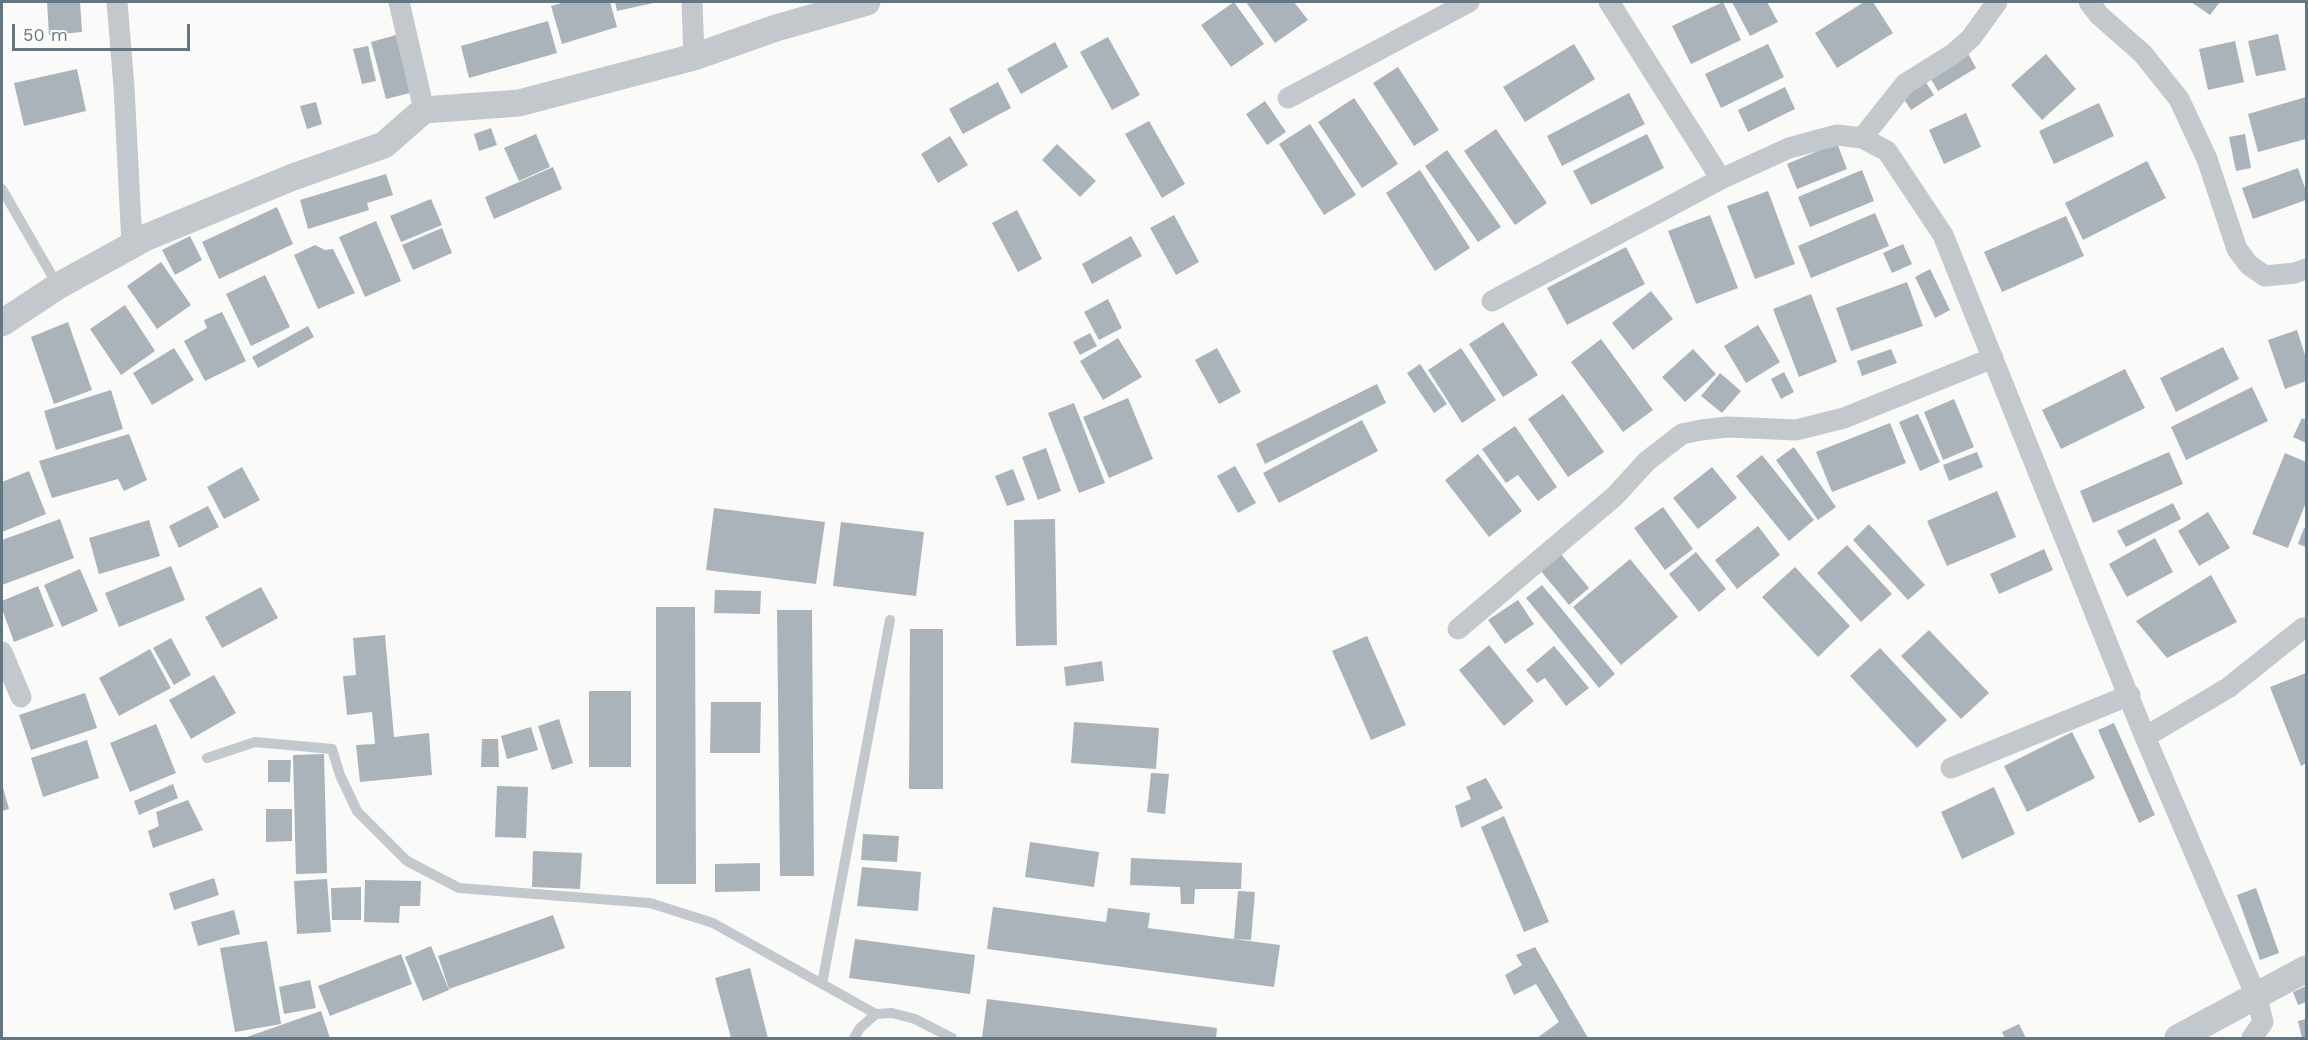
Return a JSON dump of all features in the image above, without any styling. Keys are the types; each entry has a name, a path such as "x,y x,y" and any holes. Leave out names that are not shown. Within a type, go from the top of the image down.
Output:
{"street":[{"path":"117,2 132,245"},
{"path":"399,2 424,110"},
{"path":"692,2 694,57"},
{"path":"2,323 58,286 132,245 249,195 384,145 424,110 519,103 694,57 776,28 867,2"},
{"path":"1288,98 1469,2"},
{"path":"1609,2 1721,179"},
{"path":"1862,138 1905,84 1953,54 1971,38 1997,2"},
{"path":"2089,2 2099,15 2143,54 2179,99 2207,159 2237,249 2249,265 2265,276 2295,273 2307,269"},
{"path":"1492,301 1721,179 1789,148 1837,135 1862,138 1887,151 1943,234 2145,737 2257,998 2264,1022 2252,1038"},
{"path":"1458,629 1616,496 1647,461 1682,434 1728,427 1796,430 1835,421 1993,358"},
{"path":"2145,737 2228,688 2303,628"},
{"path":"2,652 21,697"},
{"path":"1951,768 2130,695"},
{"path":"2178,1038 2257,998 2307,969"}],"lane":[{"path":"2,189 58,286"},
{"path":"822,984 890,620"},
{"path":"207,758 255,742 332,749 340,775 357,811 407,861 459,888 650,903 713,923 876,1014 892,1013 915,1019 952,1038"},
{"path":"854,1038 860,1028 876,1014"}],"building":[{"path":"47,2 80,2 82,32 49,35"},
{"path":"565,2 610,2 617,27 562,44 551,6"},
{"path":"615,2 658,2 617,11"},
{"path":"1234,2 1264,44 1231,67 1201,25"},
{"path":"1246,2 1294,2 1308,20 1275,43"},
{"path":"1723,2 1741,40 1691,64 1672,26"},
{"path":"1732,2 1767,2 1778,22 1750,36"},
{"path":"1864,2 1873,2 1893,33 1837,68 1815,33"},
{"path":"2191,2 2220,2 2210,15"},
{"path":"548,21 557,53 469,78 461,46"},
{"path":"2278,34 2286,70 2256,76 2248,41"},
{"path":"396,35 410,93 386,99 371,42"},
{"path":"1108,37 1140,95 1112,110 1080,52"},
{"path":"2235,41 2244,82 2208,90 2199,49"},
{"path":"1055,42 1068,67 1021,94 1007,69"},
{"path":"1574,44 1595,79 1525,122 1503,87"},
{"path":"1768,44 1784,77 1721,108 1705,74"},
{"path":"368,46 376,81 362,84 353,49"},
{"path":"1966,50 1976,68 1938,91 1928,74"},
{"path":"2046,54 2076,89 2042,120 2011,85"},
{"path":"1398,67 1439,130 1414,146 1373,83"},
{"path":"77,69 86,111 24,126 14,83"},
{"path":"1923,78 1934,95 1911,110 1900,93"},
{"path":"998,82 1011,108 963,134 949,109"},
{"path":"1785,87 1795,109 1748,132 1738,110"},
{"path":"1629,93 1645,124 1562,166 1547,136"},
{"path":"2306,97 2306,139 2258,152 2248,114"},
{"path":"1354,98 1398,164 1362,188 1318,122"},
{"path":"1265,101 1286,132 1267,145 1246,114"},
{"path":"316,102 322,124 307,129 300,106"},
{"path":"2099,103 2114,136 2054,164 2039,131"},
{"path":"1966,113 1981,147 1944,164 1929,130"},
{"path":"1149,121 1185,184 1162,198 1125,134"},
{"path":"1310,124 1356,195 1324,215 1279,144"},
{"path":"491,128 497,145 479,151 474,134"},
{"path":"1496,129 1547,203 1515,225 1464,151"},
{"path":"536,134 550,167 519,181 504,148"},
{"path":"1647,134 1664,168 1591,205 1573,171"},
{"path":"2245,134 2251,168 2236,171 2229,137"},
{"path":"950,136 968,165 938,183 921,154"},
{"path":"1837,143 1847,169 1797,189 1787,164"},
{"path":"1057,144 1096,181 1080,197 1042,160"},
{"path":"1447,150 1501,227 1478,242 1425,166"},
{"path":"2147,161 2166,198 2083,240 2065,203"},
{"path":"553,167 562,189 494,219 485,197"},
{"path":"2298,168 2306,191 2306,200 2253,219 2242,188"},
{"path":"1420,170 1470,248 1435,271 1386,193"},
{"path":"1862,170 1874,201 1810,227 1798,197"},
{"path":"386,174 393,195 367,203 369,210 308,229 300,200"},
{"path":"1768,191 1795,264 1755,279 1727,206"},
{"path":"431,199 442,225 401,242 390,216"},
{"path":"277,207 293,244 219,279 202,242"},
{"path":"1017,210 1042,259 1018,272 992,223"},
{"path":"1875,213 1889,246 1811,278 1798,246"},
{"path":"1174,215 1199,262 1176,275 1150,228"},
{"path":"1710,215 1738,288 1696,304 1668,231"},
{"path":"2066,216 2084,256 2002,292 1984,252"},
{"path":"376,221 401,281 365,297 339,237"},
{"path":"442,228 452,253 413,270 402,245"},
{"path":"190,236 202,260 175,275 162,250"},
{"path":"1131,236 1142,256 1092,284 1082,264"},
{"path":"1903,244 1912,264 1892,273 1883,253"},
{"path":"315,245 325,250 333,249 355,293 318,309 294,255"},
{"path":"1626,247 1645,284 1567,325 1547,288"},
{"path":"161,262 191,305 157,329 127,286"},
{"path":"1930,269 1950,310 1935,318 1915,277"},
{"path":"265,275 290,327 251,346 226,294"},
{"path":"1907,282 1923,326 1851,351 1836,308"},
{"path":"1651,291 1673,319 1633,350 1612,323"},
{"path":"1811,294 1837,362 1799,377 1773,309"},
{"path":"1108,299 1122,328 1099,340 1084,312"},
{"path":"125,305 155,351 121,375 90,329"},
{"path":"222,312 246,361 205,381 184,341 207,328 204,320"},
{"path":"68,322 92,390 54,404 31,337"},
{"path":"1503,322 1538,375 1503,397 1469,344"},
{"path":"1758,325 1780,362 1746,383 1724,346"},
{"path":"308,326 314,337 258,368 252,357"},
{"path":"2297,330 2306,358 2306,381 2285,389 2268,340"},
{"path":"1090,333 1097,346 1080,355 1073,342"},
{"path":"1118,338 1142,377 1103,400 1080,361"},
{"path":"1601,339 1653,410 1623,432 1571,362"},
{"path":"2223,347 2239,379 2176,412 2160,378"},
{"path":"174,348 194,380 152,405 133,373"},
{"path":"1217,348 1241,392 1219,404 1195,360"},
{"path":"1461,348 1496,400 1462,423 1428,370"},
{"path":"1693,349 1716,374 1685,402 1662,377"},
{"path":"1891,349 1897,363 1862,376 1857,361"},
{"path":"1420,364 1447,404 1434,413 1407,373"},
{"path":"2125,369 2145,408 2061,449 2042,410"},
{"path":"1784,372 1794,392 1781,399 1771,379"},
{"path":"1720,373 1741,391 1722,413 1701,396"},
{"path":"1377,384 1386,403 1265,464 1256,444"},
{"path":"2252,387 2268,421 2186,460 2171,427"},
{"path":"111,390 123,429 56,450 44,411"},
{"path":"1563,394 1604,452 1568,477 1528,419"},
{"path":"1128,398 1153,459 1109,478 1083,417"},
{"path":"1954,399 1974,447 1943,460 1924,412"},
{"path":"1074,403 1105,483 1079,493 1048,413"},
{"path":"1918,414 1940,462 1920,471 1899,422"},
{"path":"2302,418 2306,420 2306,443 2293,437"},
{"path":"1362,420 1378,451 1279,503 1263,473"},
{"path":"1890,423 1906,463 1832,492 1816,452"},
{"path":"1515,426 1557,487 1538,501 1518,475 1506,483 1482,449"},
{"path":"129,434 147,480 124,491 118,479 52,498 39,461"},
{"path":"1794,447 1836,507 1818,520 1776,460"},
{"path":"1046,448 1061,491 1038,500 1022,457"},
{"path":"1977,452 1983,467 1949,481 1943,465"},
{"path":"2169,452 2183,484 2093,523 2080,491"},
{"path":"2285,453 2306,462 2306,502 2288,548 2252,534"},
{"path":"1478,454 1522,511 1489,537 1445,480"},
{"path":"1762,455 1814,520 1789,541 1736,476"},
{"path":"1235,466 1256,503 1238,513 1217,476"},
{"path":"242,467 260,500 224,519 207,487"},
{"path":"1712,467 1737,498 1698,529 1673,498"},
{"path":"1013,469 1025,500 1007,506 995,476"},
{"path":"29,471 46,514 2,532 2,482"},
{"path":"1997,491 2016,537 1947,566 1927,521"},
{"path":"2173,503 2181,519 2126,547 2117,531"},
{"path":"208,506 219,527 179,548 169,526"},
{"path":"1663,507 1693,549 1665,570 1634,528"},
{"path":"714,508 825,522 816,584 706,570"},
{"path":"2208,512 2230,548 2199,566 2178,531"},
{"path":"60,519 74,558 2,585 2,540"},
{"path":"1055,519 1057,645 1016,646 1014,520"},
{"path":"149,520 160,556 99,574 89,538"},
{"path":"841,522 924,532 916,596 833,586"},
{"path":"1869,524 1925,585 1908,600 1853,540"},
{"path":"1758,526 1780,555 1737,589 1715,560"},
{"path":"2304,528 2306,529 2306,547 2298,544"},
{"path":"2155,538 2173,572 2127,597 2109,564"},
{"path":"1847,545 1892,594 1861,622 1817,573"},
{"path":"2044,549 2053,570 1999,594 1990,574"},
{"path":"1696,552 1726,589 1699,612 1669,574"},
{"path":"1560,553 1589,588 1569,605 1540,570"},
{"path":"1630,559 1678,617 1621,665 1573,607"},
{"path":"171,566 185,600 119,627 105,593"},
{"path":"1795,567 1850,626 1818,657 1762,597"},
{"path":"80,569 98,611 62,627 44,585"},
{"path":"2211,575 2237,622 2167,658 2136,621"},
{"path":"1542,585 1615,674 1599,688 1526,598"},
{"path":"38,586 54,626 14,642 2,609 2,601"},
{"path":"261,587 278,618 222,648 205,617"},
{"path":"715,590 761,591 760,614 714,613"},
{"path":"1518,600 1534,624 1505,644 1488,620"},
{"path":"656,607 695,607 696,884 656,884"},
{"path":"777,610 812,610 814,876 780,876"},
{"path":"910,629 943,629 943,789 909,789"},
{"path":"1929,630 1989,693 1961,719 1901,656"},
{"path":"385,635 394,737 429,733 432,775 360,782 356,745 375,744 372,712 347,715 343,676 356,675 353,638"},
{"path":"1367,636 1406,725 1371,740 1332,651"},
{"path":"171,638 191,675 174,685 153,648"},
{"path":"1489,645 1534,701 1504,726 1459,670"},
{"path":"1554,646 1589,688 1566,706 1545,678 1537,683 1526,670"},
{"path":"1880,648 1947,720 1917,748 1850,676"},
{"path":"150,649 171,688 119,716 99,678"},
{"path":"1102,661 1104,681 1066,686 1064,667"},
{"path":"2306,673 2306,763 2301,766 2270,687"},
{"path":"214,675 236,713 191,739 169,700"},
{"path":"589,691 631,691 631,767 589,767"},
{"path":"85,693 97,728 31,750 19,715"},
{"path":"711,702 761,702 760,753 710,753"},
{"path":"559,719 573,763 552,770 538,726"},
{"path":"1074,722 1159,728 1156,769 1071,763"},
{"path":"2114,723 2155,815 2139,823 2098,730"},
{"path":"156,724 176,773 130,792 110,743"},
{"path":"531,727 538,750 507,759 501,736"},
{"path":"2072,732 2095,778 2027,812 2004,766"},
{"path":"482,739 498,739 499,767 481,767"},
{"path":"87,740 99,778 43,797 31,758"},
{"path":"324,754 327,873 296,874 293,755"},
{"path":"268,760 291,760 290,782 268,782"},
{"path":"1151,773 1169,774 1165,814 1147,812"},
{"path":"1486,778 1503,808 1461,828 1455,806 1471,799 1466,787"},
{"path":"2,784 9,809 2,811"},
{"path":"173,784 178,798 139,815 134,801"},
{"path":"497,786 528,787 526,838 495,837"},
{"path":"1994,787 2015,834 1962,859 1941,812"},
{"path":"188,800 203,830 153,848 148,831 159,826 156,812"},
{"path":"266,809 292,809 292,841 266,842"},
{"path":"1504,816 1549,922 1524,932 1481,827"},
{"path":"863,834 899,836 897,862 861,860"},
{"path":"1030,842 1099,852 1094,887 1025,877"},
{"path":"533,851 582,853 580,889 532,887"},
{"path":"1131,858 1242,863 1241,889 1195,889 1194,904 1181,904 1180,887 1130,885"},
{"path":"760,863 760,891 715,892 715,864"},
{"path":"862,867 921,872 918,911 857,906"},
{"path":"214,878 219,895 174,910 169,893"},
{"path":"327,879 331,932 297,934 294,881"},
{"path":"365,880 421,881 420,906 400,906 399,923 364,922"},
{"path":"361,887 361,920 332,920 331,888"},
{"path":"2256,888 2279,953 2260,960 2237,895"},
{"path":"1238,891 1255,892 1251,940 1234,939"},
{"path":"993,907 1106,922 1108,908 1150,913 1148,928 1280,945 1274,987 987,949"},
{"path":"234,910 240,934 198,946 191,922"},
{"path":"553,915 565,948 449,989 438,956"},
{"path":"855,939 975,955 970,994 849,978"},
{"path":"267,941 281,1024 235,1032 220,948"},
{"path":"431,946 449,990 423,1001 405,957"},
{"path":"1535,947 1588,1038 1537,1038 1559,1022 1536,984 1514,995 1505,975 1522,965 1516,955"},
{"path":"401,954 412,984 330,1016 318,986"},
{"path":"750,968 768,1038 731,1038 715,978"},
{"path":"310,980 316,1008 284,1014 279,987"},
{"path":"2306,986 2306,1002 2298,1005 2293,992"},
{"path":"987,999 1217,1028 1216,1038 982,1038"},
{"path":"321,1011 330,1038 244,1038"},
{"path":"2306,1019 2306,1038 2302,1038 2298,1021"},
{"path":"2019,1024 2026,1038 2005,1038 2002,1032"}]}
